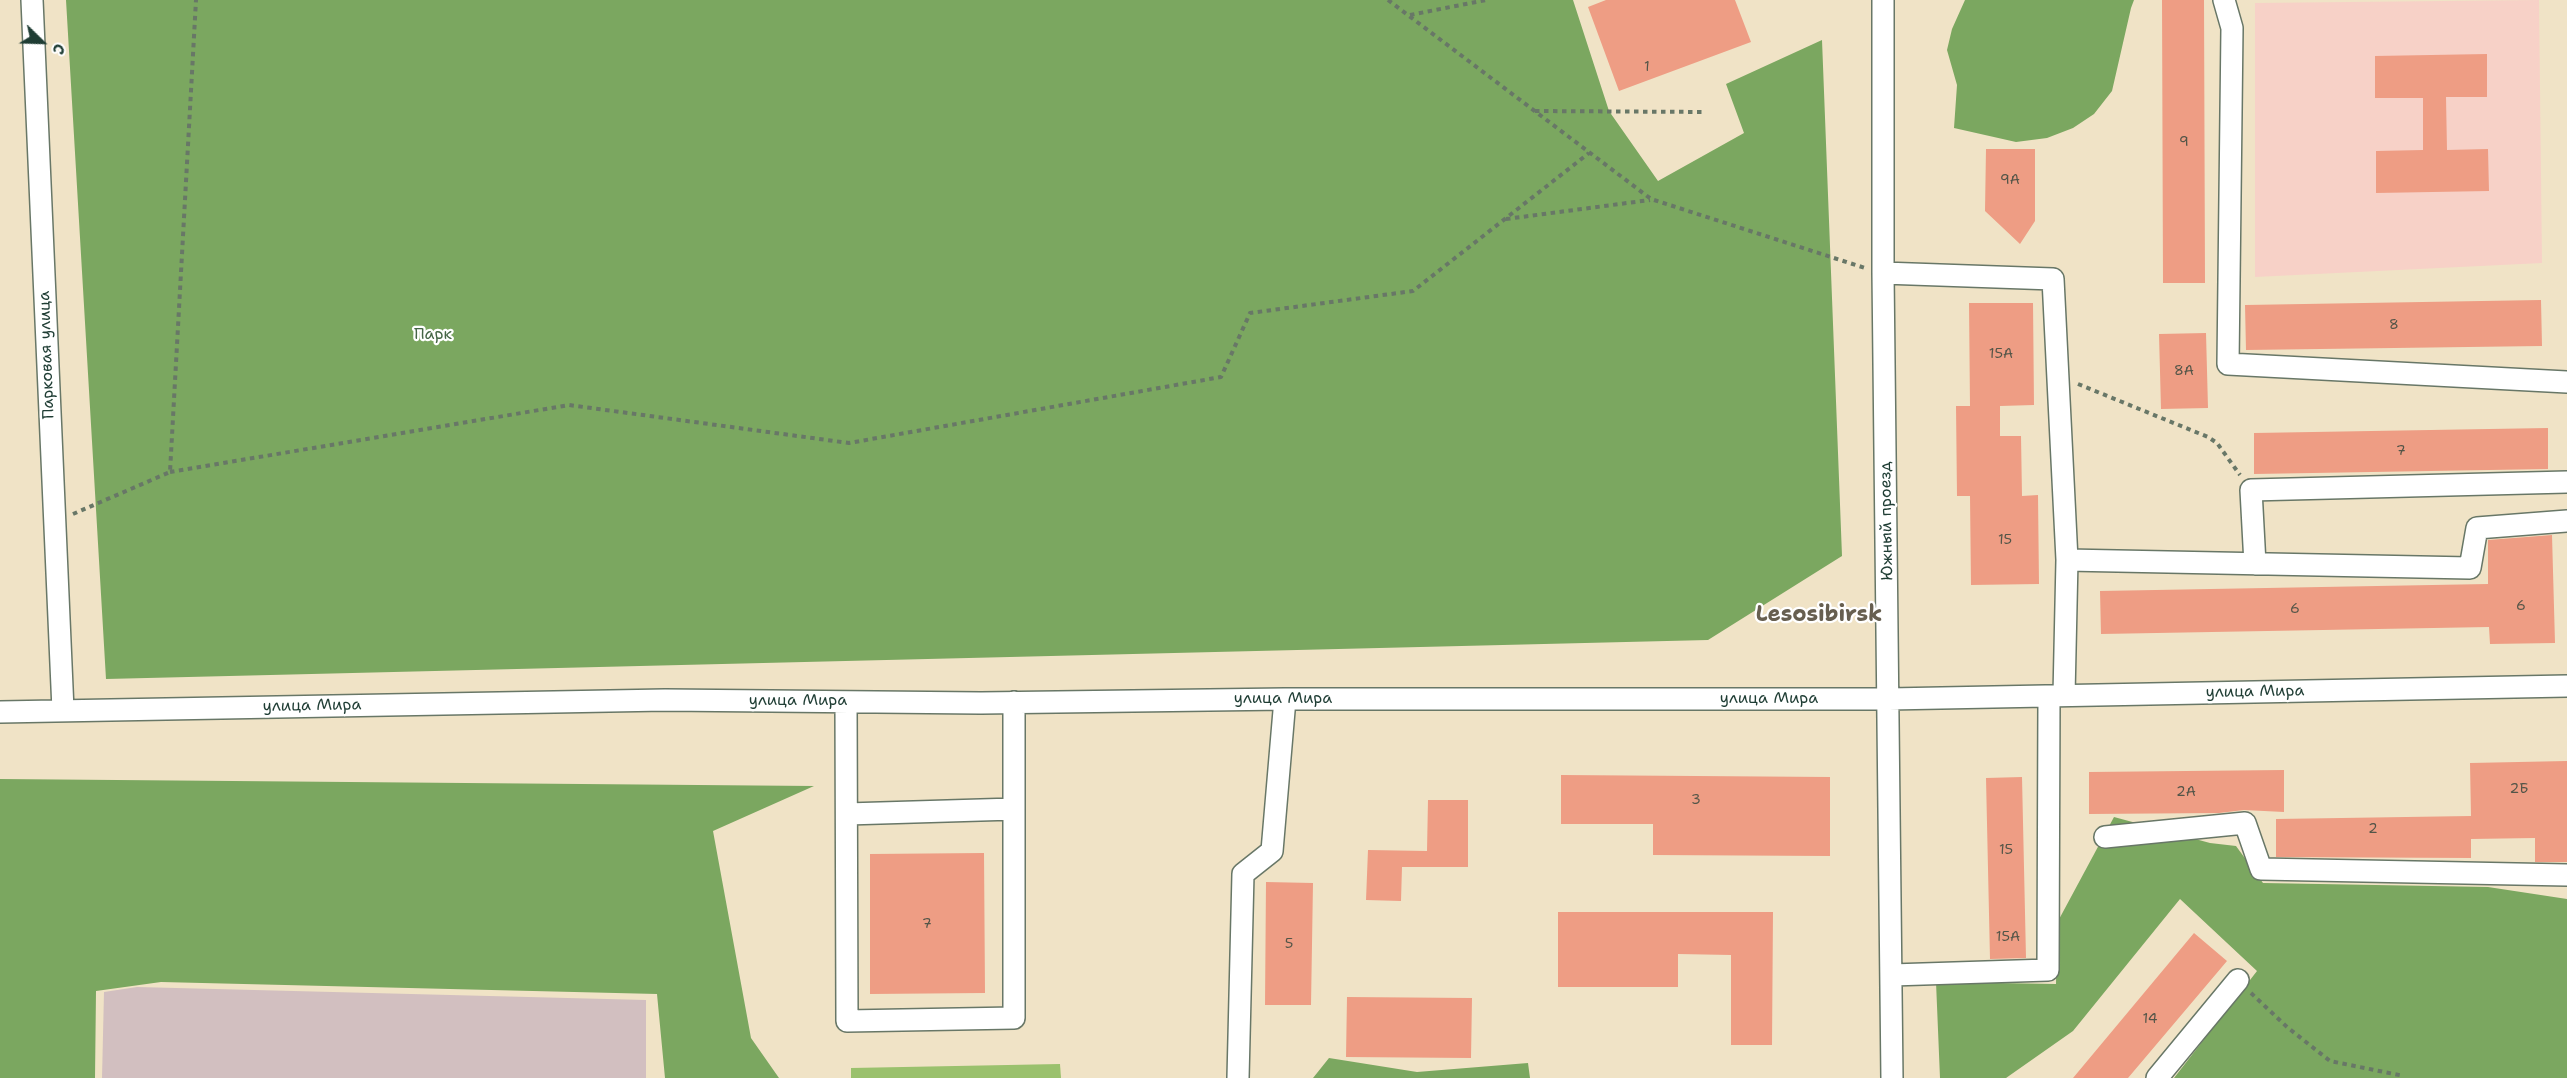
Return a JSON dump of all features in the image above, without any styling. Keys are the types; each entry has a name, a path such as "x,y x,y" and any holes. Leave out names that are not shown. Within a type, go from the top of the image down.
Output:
{"street":[{"name":"Парковая улица","path":"32,0 63,710"},
{"name":"Южный проезд","path":"1883,0 1883,273 1892,1078"},
{"path":"2224,0 2232,28 2228,364 2567,382"},
{"path":"1883,273 2053,279 2067,560 2057,695 2048,970 1892,975"},
{"path":"2255,564 2251,490 2567,482"},
{"path":"2067,560 2470,568 2477,528 2567,521"},
{"name":"улица Мира","path":"0,712 665,700 1014,702 1285,699 1889,699 2567,686"},
{"path":"1238,1078 1243,874 1272,851 1285,699"},
{"path":"846,702 847,1021 1014,1018 1014,702"},
{"path":"847,814 1014,809"},
{"path":"2105,837 2245,823 2262,869 2567,874"},
{"path":"2157,1078 2238,980"}],"path":[{"path":"170,472 196,0"},
{"path":"1388,0 1651,200 1883,273"},
{"path":"1409,15 1486,0"},
{"path":"1534,111 1705,112"},
{"path":"54,522 170,472 569,405 849,442 1221,377 1250,313 1413,291 1589,153"},
{"path":"1505,219 1651,200"},
{"path":"2058,375 2208,437 2217,443 2251,490"},
{"path":"2238,980 2288,1027 2330,1061 2405,1077"}],"shaded area":[{"path":"2539,0 2542,263 2255,277 2255,3"},
{"path":"137,987 646,1000 646,1078 102,1078 104,992"}],"green space":[{"name":"Парк","path":"66,0 1573,0 1609,111 1658,181 1744,133 1726,84 1822,40 1842,556 1708,640 106,679"},
{"path":"1965,0 2134,0 2112,91 2094,114 2073,128 2047,138 2016,142 1954,128 1957,85 1947,50 1952,29"},
{"path":"0,779 814,786 713,831 751,1038 779,1078 665,1078 657,994 161,982 96,991 95,1078 0,1078"},
{"path":"2114,817 2210,843 2236,846 2263,883 2488,887 2567,899 2567,1078 2174,1078 2257,971 2180,899 2073,1031 2006,1078 1940,1078 1936,982 2056,984 2057,923"},
{"path":"1329,1058 1417,1072 1528,1063 1530,1078 1313,1078"},
{"path":"1060,1064 1061,1078 851,1078 851,1068"}],"building":[{"path":"1606,0 1735,0 1751,42 1619,91 1588,7"},
{"path":"2162,0 2204,0 2205,283 2163,283"},
{"path":"2487,54 2487,97 2446,97 2447,150 2488,149 2489,191 2376,193 2376,151 2423,150 2423,98 2375,98 2375,56"},
{"path":"1986,149 2035,149 2035,221 2020,244 1985,211"},
{"path":"2541,300 2542,346 2246,350 2245,305"},
{"path":"1969,303 2033,303 2034,405 2000,406 2000,436 2021,436 2022,496 2038,495 2039,584 1971,585 1970,496 1957,496 1956,406 1970,406"},
{"path":"2206,333 2208,408 2161,409 2159,334"},
{"path":"2548,428 2548,469 2254,474 2254,433"},
{"path":"2552,535 2555,643 2490,644 2489,627 2101,634 2100,591 2488,584 2488,540"},
{"path":"2567,761 2567,862 2535,862 2535,838 2471,839 2471,858 2276,857 2276,819 2471,816 2470,763"},
{"path":"2284,770 2284,812 2244,810 2219,813 2089,814 2089,772"},
{"path":"1561,775 1830,777 1830,856 1653,855 1653,824 1561,824"},
{"path":"2022,777 2026,958 1990,959 1986,778"},
{"path":"1428,800 1468,800 1468,867 1402,867 1401,901 1366,900 1368,850 1427,851"},
{"path":"984,853 985,993 870,994 870,854"},
{"path":"1266,882 1313,883 1311,1005 1265,1005"},
{"path":"1558,912 1773,912 1772,1045 1731,1045 1731,955 1678,954 1678,987 1558,987"},
{"path":"2194,933 2227,961 2128,1078 2073,1078"},
{"path":"1347,997 1472,998 1471,1058 1346,1057"}],"district":[{"name":"Lesosibirsk","path":"1819,615"}]}
